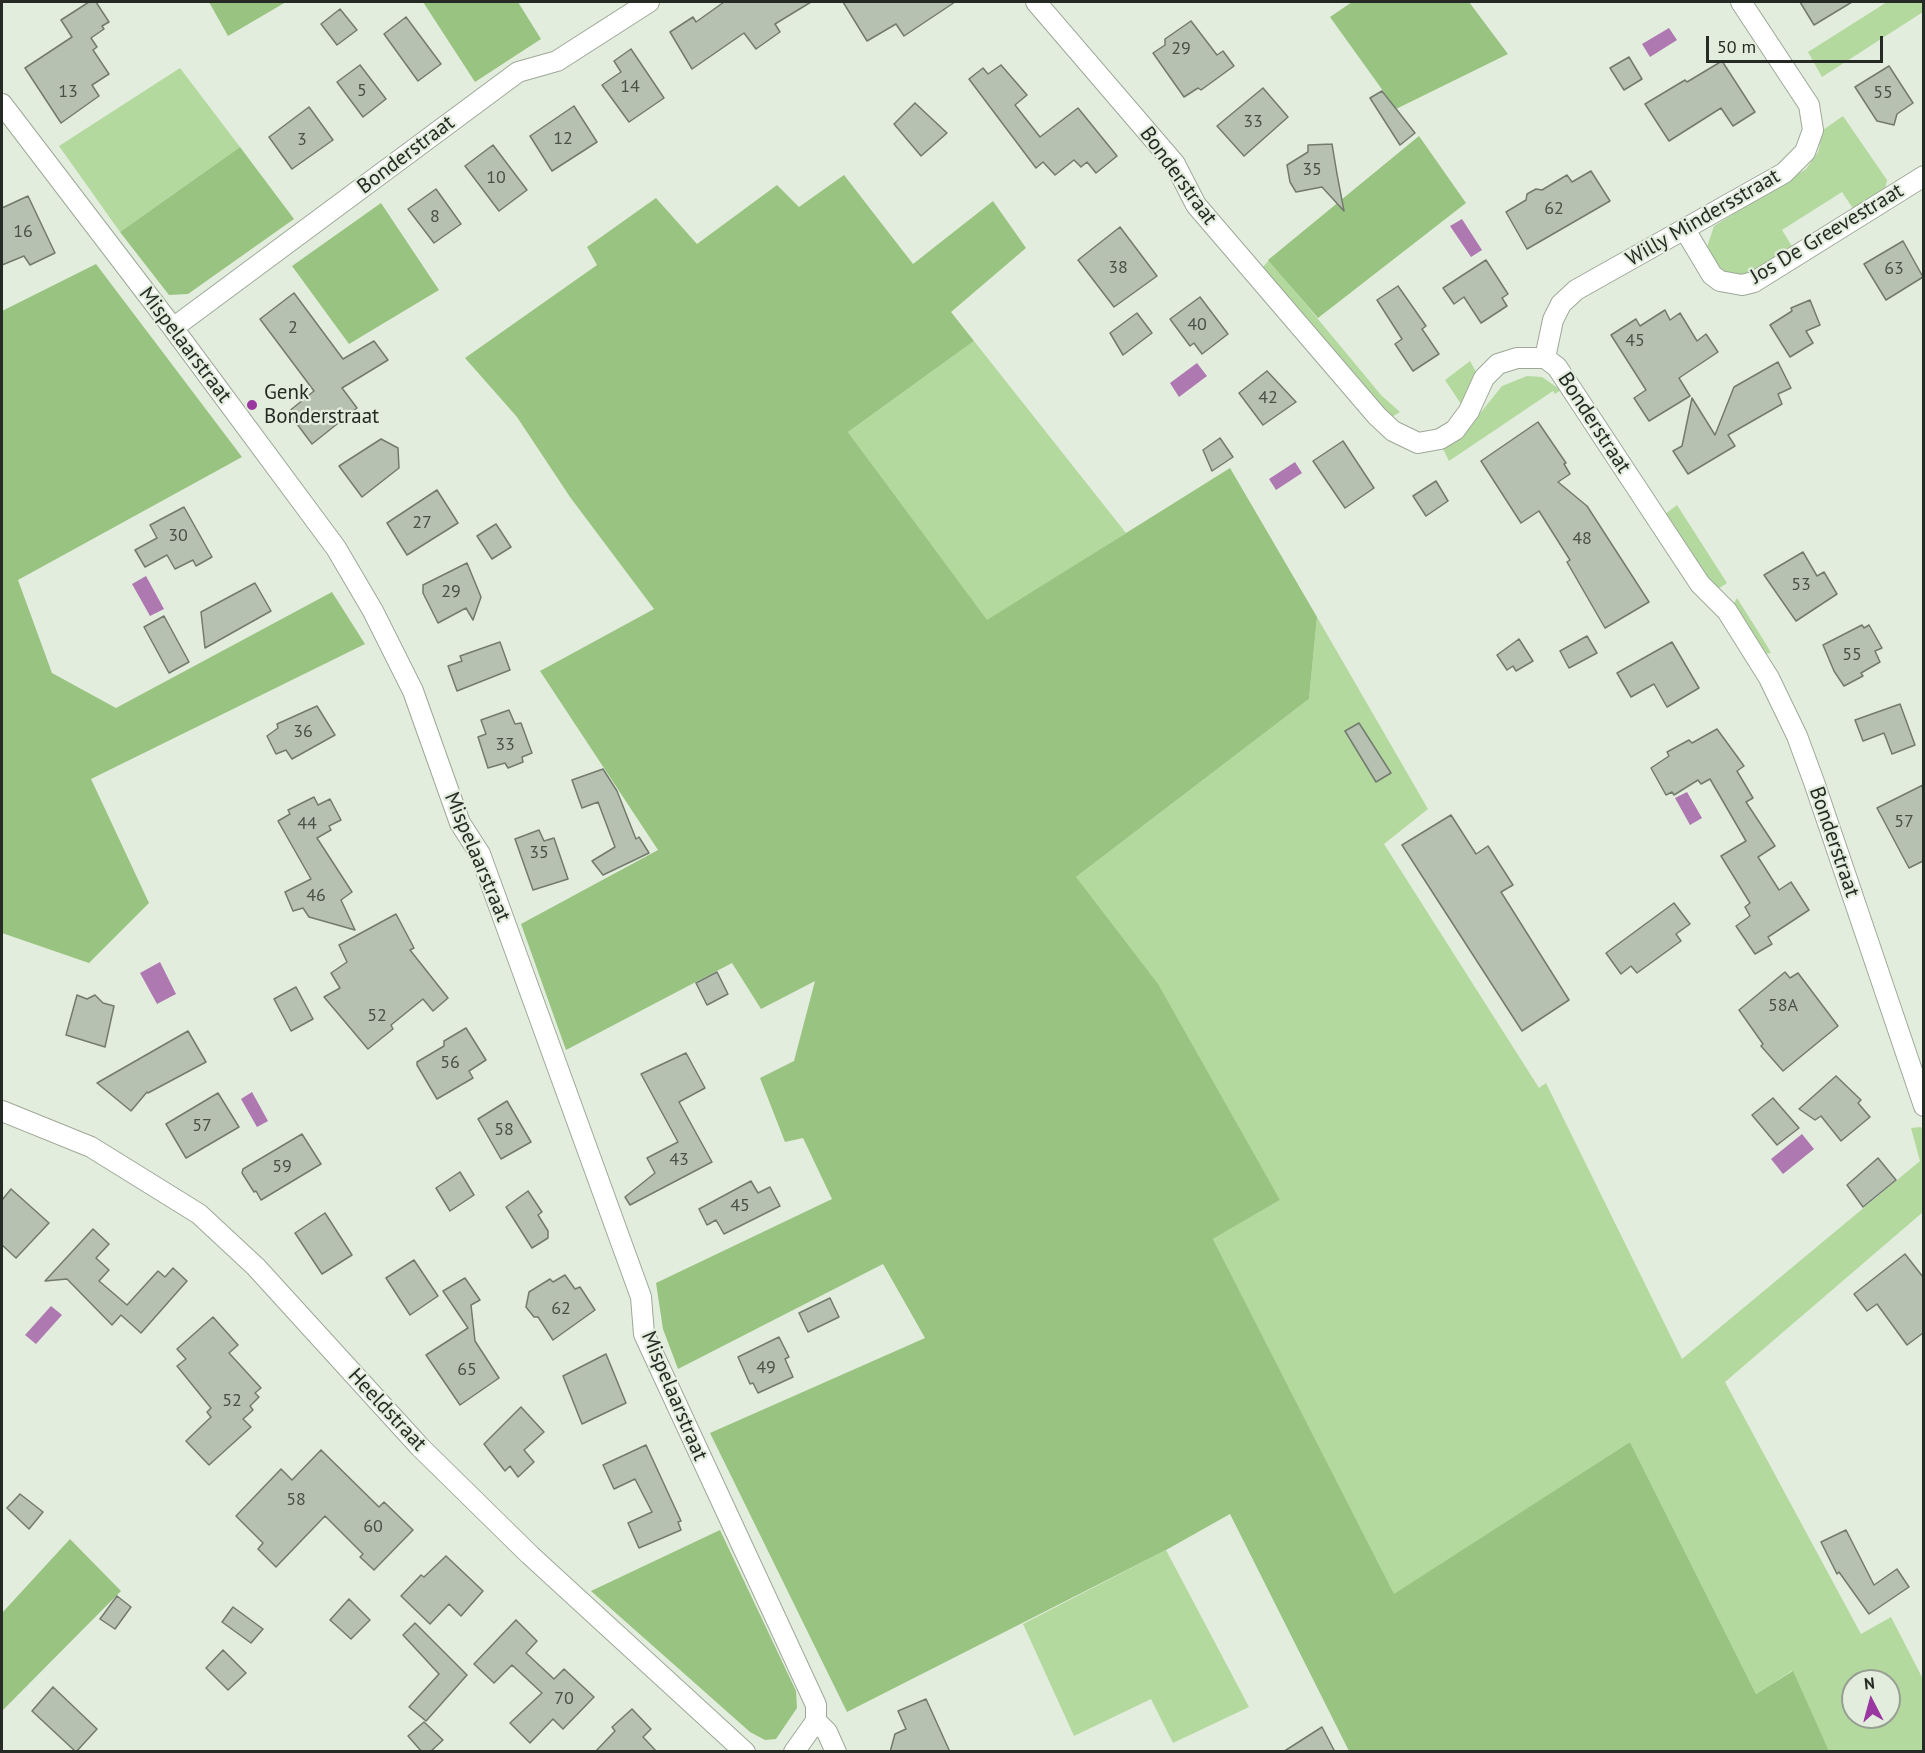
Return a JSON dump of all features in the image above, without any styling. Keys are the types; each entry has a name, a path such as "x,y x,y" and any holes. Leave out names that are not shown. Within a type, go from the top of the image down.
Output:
{"street":[{"name":"Bonderstraat","path":"173,328 518,72 557,61 649,2"},
{"name":"Bonderstraat","path":"1036,2 1175,164 1196,205 1377,416 1393,431 1418,443 1440,439 1455,430 1469,411 1484,378 1498,364 1517,358 1545,358 1557,367 1700,584 1727,611 1769,678 1797,736 1814,782 1923,1106"},
{"name":"Willy Mindersstraat","path":"1545,358 1553,320 1560,304 1576,290 1784,173 1805,152 1813,130 1809,105 1742,2"},
{"name":"Mispelaarstraat","path":"2,104 173,328 336,548 373,611 413,691 460,823 480,854 641,1297 644,1334 688,1435 816,1705 816,1721 827,1732 836,1752"},
{"name":"Jos De Greevestraat","path":"1685,230 1712,274 1720,281 1742,285 1754,282 1922,180"},
{"name":"Heeldstraat","path":"2,1112 91,1147 199,1214 256,1267 429,1456 530,1555 745,1752"},
{"path":"794,1752 816,1721"}],"green space":[{"path":"209,2 286,2 228,36"},
{"path":"423,2 518,2 541,39 475,82"},
{"path":"1352,2 1469,2 1508,54 1396,109 1330,17"},
{"path":"1887,2 1923,2 1923,12 1822,77 1808,52"},
{"path":"180,68 240,147 120,232 59,146"},
{"path":"1843,116 1887,180 1885,189 1854,210 1842,192 1782,230 1793,248 1747,275 1730,277 1715,264 1707,247 1714,226 1806,169 1818,152 1823,130"},
{"path":"1419,136 1466,203 1318,318 1268,260"},
{"path":"240,147 294,219 188,294 169,295 120,232"},
{"path":"844,175 913,264 993,201 1026,248 951,312 974,341 848,432 987,620 1230,468 1317,617 1309,699 1076,877 1158,984 1280,1200 1213,1239 1394,1594 1630,1442 1756,1694 1793,1671 1829,1751 1349,1751 1230,1514 1166,1550 847,1712 710,1433 925,1338 883,1264 678,1369 663,1329 656,1283 832,1199 803,1138 785,1142 760,1078 794,1061 815,981 761,1009 732,963 566,1050 521,924 658,850 540,671 654,609 570,497 517,417 465,358 597,265 587,247 656,198 697,244 777,185 799,207"},
{"path":"381,203 439,290 349,344 292,266"},
{"path":"1269,260 1381,395 1400,412 1390,418 1262,268"},
{"path":"96,264 242,457 18,580 52,673 116,708 332,592 365,644 91,779 149,903 89,963 2,933 2,311"},
{"path":"974,341 1126,533 987,621 848,432"},
{"path":"1470,361 1476,372 1461,404 1445,380"},
{"path":"1527,376 1542,377 1561,390 1555,394 1553,391 1449,461 1442,447 1461,437 1502,386"},
{"path":"1677,505 1727,583 1718,589 1700,569 1664,515"},
{"path":"1737,598 1771,653 1764,654 1733,605"},
{"path":"1317,617 1428,809 1384,844 1539,1088 1546,1083 1682,1359 1920,1161 1911,1128 1921,1127 1924,1134 1923,1212 1725,1382 1861,1634 1891,1617 1923,1679 1923,1751 1829,1751 1792,1671 1756,1694 1630,1442 1394,1595 1213,1239 1280,1200 1076,877 1309,699"},
{"path":"720,1530 796,1691 797,1708 776,1739 765,1740 750,1732 591,1591"},
{"path":"70,1539 121,1591 2,1711 2,1613"},
{"path":"1166,1550 1249,1707 1173,1743 1151,1699 1074,1736 1023,1624"}],"shaded area":[{"path":"1669,28 1677,40 1650,57 1642,44"},
{"path":"1462,219 1482,250 1471,257 1450,226"},
{"path":"1197,363 1207,376 1179,397 1170,383"},
{"path":"1295,462 1302,473 1276,490 1269,479"},
{"path":"146,576 164,609 150,616 132,584"},
{"path":"1687,792 1702,818 1690,825 1675,798"},
{"path":"160,962 176,994 157,1004 140,973"},
{"path":"252,1092 268,1121 257,1127 241,1099"},
{"path":"1802,1134 1814,1149 1783,1174 1771,1159"},
{"path":"51,1306 62,1315 36,1344 25,1335"}],"building":[{"path":"89,2 96,2 109,22 102,26 104,29 91,38 97,47 93,50 109,74 92,85 99,96 61,123 25,68 72,37 61,20"},
{"path":"724,2 811,2 775,24 780,32 756,49 744,33 692,69 670,32 693,17 696,22"},
{"path":"843,2 955,2 904,36 896,24 867,41"},
{"path":"1800,2 1852,2 1814,25"},
{"path":"340,9 357,30 337,45 321,24"},
{"path":"406,17 441,64 418,81 384,34"},
{"path":"1191,21 1217,55 1223,51 1234,66 1201,90 1198,88 1184,97 1153,53 1165,45 1165,39"},
{"path":"631,49 664,98 629,122 602,85 621,72 614,61"},
{"path":"1629,57 1642,79 1624,90 1610,68"},
{"path":"1722,61 1755,112 1733,126 1721,108 1669,141 1645,104"},
{"path":"360,65 386,99 363,117 337,82"},
{"path":"1001,65 1027,95 1015,105 1040,137 1078,108 1117,156 1096,173 1087,162 1081,167 1074,160 1055,175 1043,162 1036,168 969,79 983,68 988,74"},
{"path":"1889,66 1913,103 1897,114 1894,125 1877,121 1855,87"},
{"path":"1263,88 1288,117 1244,156 1217,126"},
{"path":"1382,91 1415,133 1400,145 1370,98"},
{"path":"915,103 947,133 921,156 894,124"},
{"path":"574,106 597,142 552,171 530,136"},
{"path":"309,107 333,140 292,169 269,137"},
{"path":"1332,144 1344,211 1322,187 1296,192 1290,182 1287,165 1308,152 1308,145"},
{"path":"493,145 527,190 499,211 465,166"},
{"path":"1591,171 1610,201 1527,249 1506,212 1526,200 1527,194 1536,189 1542,190 1567,175 1572,182"},
{"path":"436,189 461,224 434,243 408,209"},
{"path":"28,196 55,253 30,265 24,256 2,265 2,208"},
{"path":"1120,227 1157,276 1114,307 1078,260"},
{"path":"1903,241 1923,277 1886,300 1864,264"},
{"path":"1486,260 1508,294 1502,298 1507,306 1481,323 1464,297 1454,304 1443,288"},
{"path":"1398,286 1426,326 1422,329 1439,354 1413,371 1395,344 1402,339 1377,300"},
{"path":"294,293 343,359 374,341 388,360 342,388 357,408 312,444 288,412 314,391 260,319"},
{"path":"1200,297 1228,334 1202,354 1194,343 1190,346 1170,319"},
{"path":"1810,300 1820,325 1806,331 1813,343 1790,357 1770,325 1792,311 1791,308"},
{"path":"1665,310 1670,320 1680,313 1697,341 1706,334 1718,352 1679,378 1690,396 1649,421 1634,398 1646,390 1611,335 1636,319 1640,326"},
{"path":"1137,313 1152,333 1123,355 1110,333"},
{"path":"1778,362 1791,388 1778,394 1782,404 1728,435 1735,446 1688,474 1673,451 1682,446 1692,398 1715,435 1734,387"},
{"path":"1267,371 1296,402 1263,425 1239,393"},
{"path":"1538,422 1566,463 1564,464 1570,474 1558,482 1587,506 1649,602 1605,628 1567,562 1570,560 1539,511 1521,523 1481,461"},
{"path":"1220,438 1233,457 1212,471 1203,450"},
{"path":"381,439 398,448 399,468 362,497 339,466"},
{"path":"1343,441 1374,488 1345,508 1313,461"},
{"path":"1436,481 1448,501 1426,516 1413,496"},
{"path":"437,490 458,523 407,555 387,523"},
{"path":"184,507 212,557 196,566 193,560 175,569 167,555 145,567 135,550 157,538 150,525"},
{"path":"496,524 511,547 492,559 477,536"},
{"path":"1803,552 1817,576 1824,572 1837,594 1796,621 1764,575"},
{"path":"467,563 481,597 473,620 466,608 438,623 423,593 423,585"},
{"path":"255,583 271,611 205,648 201,612"},
{"path":"164,616 189,662 169,673 144,627"},
{"path":"1862,625 1864,628 1869,625 1882,648 1875,651 1880,662 1861,673 1863,676 1844,686 1834,671 1823,645"},
{"path":"1587,636 1597,653 1569,668 1560,651"},
{"path":"1519,639 1533,661 1516,671 1513,666 1507,670 1497,655"},
{"path":"500,642 510,670 457,691 448,666 462,661 460,656"},
{"path":"1672,642 1699,688 1667,707 1654,684 1631,697 1617,673"},
{"path":"1900,704 1915,745 1892,754 1884,733 1863,741 1855,720"},
{"path":"317,706 335,735 292,759 286,750 276,754 267,736 278,728 277,724"},
{"path":"509,710 515,724 521,723 532,753 522,757 523,762 508,768 505,763 488,768 478,737 486,734 481,720"},
{"path":"1359,723 1391,773 1376,782 1345,731"},
{"path":"1717,729 1744,766 1737,771 1753,798 1746,802 1775,846 1758,857 1779,890 1791,882 1809,910 1768,937 1772,944 1755,954 1736,926 1750,916 1745,907 1750,903 1721,856 1746,841 1710,779 1701,784 1698,780 1674,795 1672,792 1666,795 1651,768 1669,756 1667,752 1689,740 1692,743"},
{"path":"603,769 617,791 636,839 639,837 649,853 603,875 592,861 615,847 598,802 582,808 572,780"},
{"path":"1923,785 1923,861 1909,868 1877,808"},
{"path":"314,797 318,805 330,799 341,820 329,826 331,830 317,838 352,892 341,900 355,930 309,917 303,908 293,911 285,892 311,879 278,821 290,814 288,810"},
{"path":"1451,815 1476,854 1488,846 1513,885 1501,892 1569,1000 1522,1031 1402,845"},
{"path":"539,830 544,841 554,838 568,879 533,890 515,839"},
{"path":"1674,903 1690,924 1676,934 1681,941 1637,973 1631,966 1621,974 1606,953"},
{"path":"396,914 414,948 410,950 448,998 433,1011 423,999 391,1025 393,1029 368,1049 324,997 340,988 331,973 347,962 339,945"},
{"path":"717,972 728,994 707,1005 696,983"},
{"path":"1785,972 1790,978 1798,973 1838,1026 1783,1071 1761,1046 1763,1044 1739,1010"},
{"path":"296,987 313,1019 291,1031 274,999"},
{"path":"77,995 87,999 95,995 103,1003 114,1006 105,1047 66,1035"},
{"path":"466,1028 486,1060 469,1071 473,1078 437,1099 417,1062 444,1046 444,1041"},
{"path":"188,1031 206,1062 147,1092 131,1111 97,1083"},
{"path":"686,1053 705,1088 679,1102 712,1162 630,1205 625,1197 655,1173 647,1158 678,1142 641,1074"},
{"path":"1836,1076 1861,1100 1858,1103 1870,1117 1841,1141 1821,1116 1815,1120 1799,1109"},
{"path":"218,1093 239,1127 186,1158 166,1124"},
{"path":"1773,1098 1799,1128 1777,1145 1752,1115"},
{"path":"507,1101 531,1142 501,1159 478,1119"},
{"path":"302,1134 321,1164 261,1200 242,1173 243,1169"},
{"path":"1878,1158 1896,1180 1863,1207 1847,1185"},
{"path":"460,1172 474,1195 450,1211 436,1188"},
{"path":"751,1181 758,1193 770,1187 780,1206 724,1234 716,1220 707,1225 699,1209"},
{"path":"11,1189 49,1223 16,1258 2,1245 2,1200"},
{"path":"528,1191 542,1212 538,1215 548,1231 548,1238 532,1248 506,1207"},
{"path":"325,1213 352,1255 322,1274 295,1233"},
{"path":"93,1229 109,1244 96,1258 109,1270 99,1281 127,1305 158,1271 165,1277 173,1268 187,1281 141,1333 121,1315 112,1325 67,1279 45,1281"},
{"path":"1905,1254 1923,1277 1923,1333 1907,1345 1877,1304 1867,1311 1854,1294"},
{"path":"414,1260 438,1296 410,1315 386,1278"},
{"path":"565,1275 575,1289 580,1287 595,1310 553,1340 538,1317 534,1317 526,1307 529,1292 550,1279 553,1282"},
{"path":"465,1278 480,1300 471,1305 475,1341 499,1378 460,1405 426,1355 468,1328 443,1291"},
{"path":"830,1298 839,1317 808,1332 799,1313"},
{"path":"213,1317 238,1345 229,1353 261,1388 255,1393 259,1397 250,1406 253,1410 243,1419 251,1427 209,1465 186,1441 211,1417 207,1412 211,1408 177,1366 186,1359 177,1349"},
{"path":"779,1337 789,1357 785,1359 793,1377 758,1393 753,1383 750,1384 738,1357"},
{"path":"606,1354 626,1403 582,1424 563,1376"},
{"path":"521,1407 544,1432 524,1450 534,1462 518,1477 510,1466 505,1471 484,1444"},
{"path":"646,1445 681,1521 678,1522 681,1530 639,1548 628,1523 652,1512 635,1479 614,1489 603,1465"},
{"path":"321,1450 379,1507 384,1502 413,1530 374,1570 360,1557 363,1554 325,1516 276,1567 258,1549 263,1543 236,1516 281,1469 292,1480"},
{"path":"20,1494 43,1512 29,1529 7,1508"},
{"path":"1846,1530 1874,1585 1897,1569 1909,1587 1869,1614 1839,1572 1837,1574 1821,1542"},
{"path":"446,1556 483,1591 461,1616 449,1604 430,1624 401,1596 421,1575 424,1577"},
{"path":"117,1596 131,1607 115,1629 100,1619"},
{"path":"349,1599 370,1620 351,1639 330,1620"},
{"path":"233,1607 263,1629 251,1643 222,1622"},
{"path":"516,1620 537,1641 526,1653 554,1679 564,1669 594,1697 563,1729 553,1719 530,1743 510,1723 542,1693 512,1665 494,1683 474,1664"},
{"path":"415,1623 467,1675 426,1721 409,1707 439,1674 403,1635"},
{"path":"223,1650 246,1673 228,1690 206,1668"},
{"path":"53,1687 97,1729 76,1752 32,1711"},
{"path":"926,1699 950,1752 890,1752 895,1734 906,1729 898,1711"},
{"path":"632,1709 651,1729 643,1737 657,1752 595,1752 615,1731 612,1727"},
{"path":"424,1722 443,1740 430,1752 422,1752 408,1736"},
{"path":"1322,1727 1335,1752 1283,1752"}],"place":[{"name":"Genk Bonderstraat","path":"252,405"}]}
